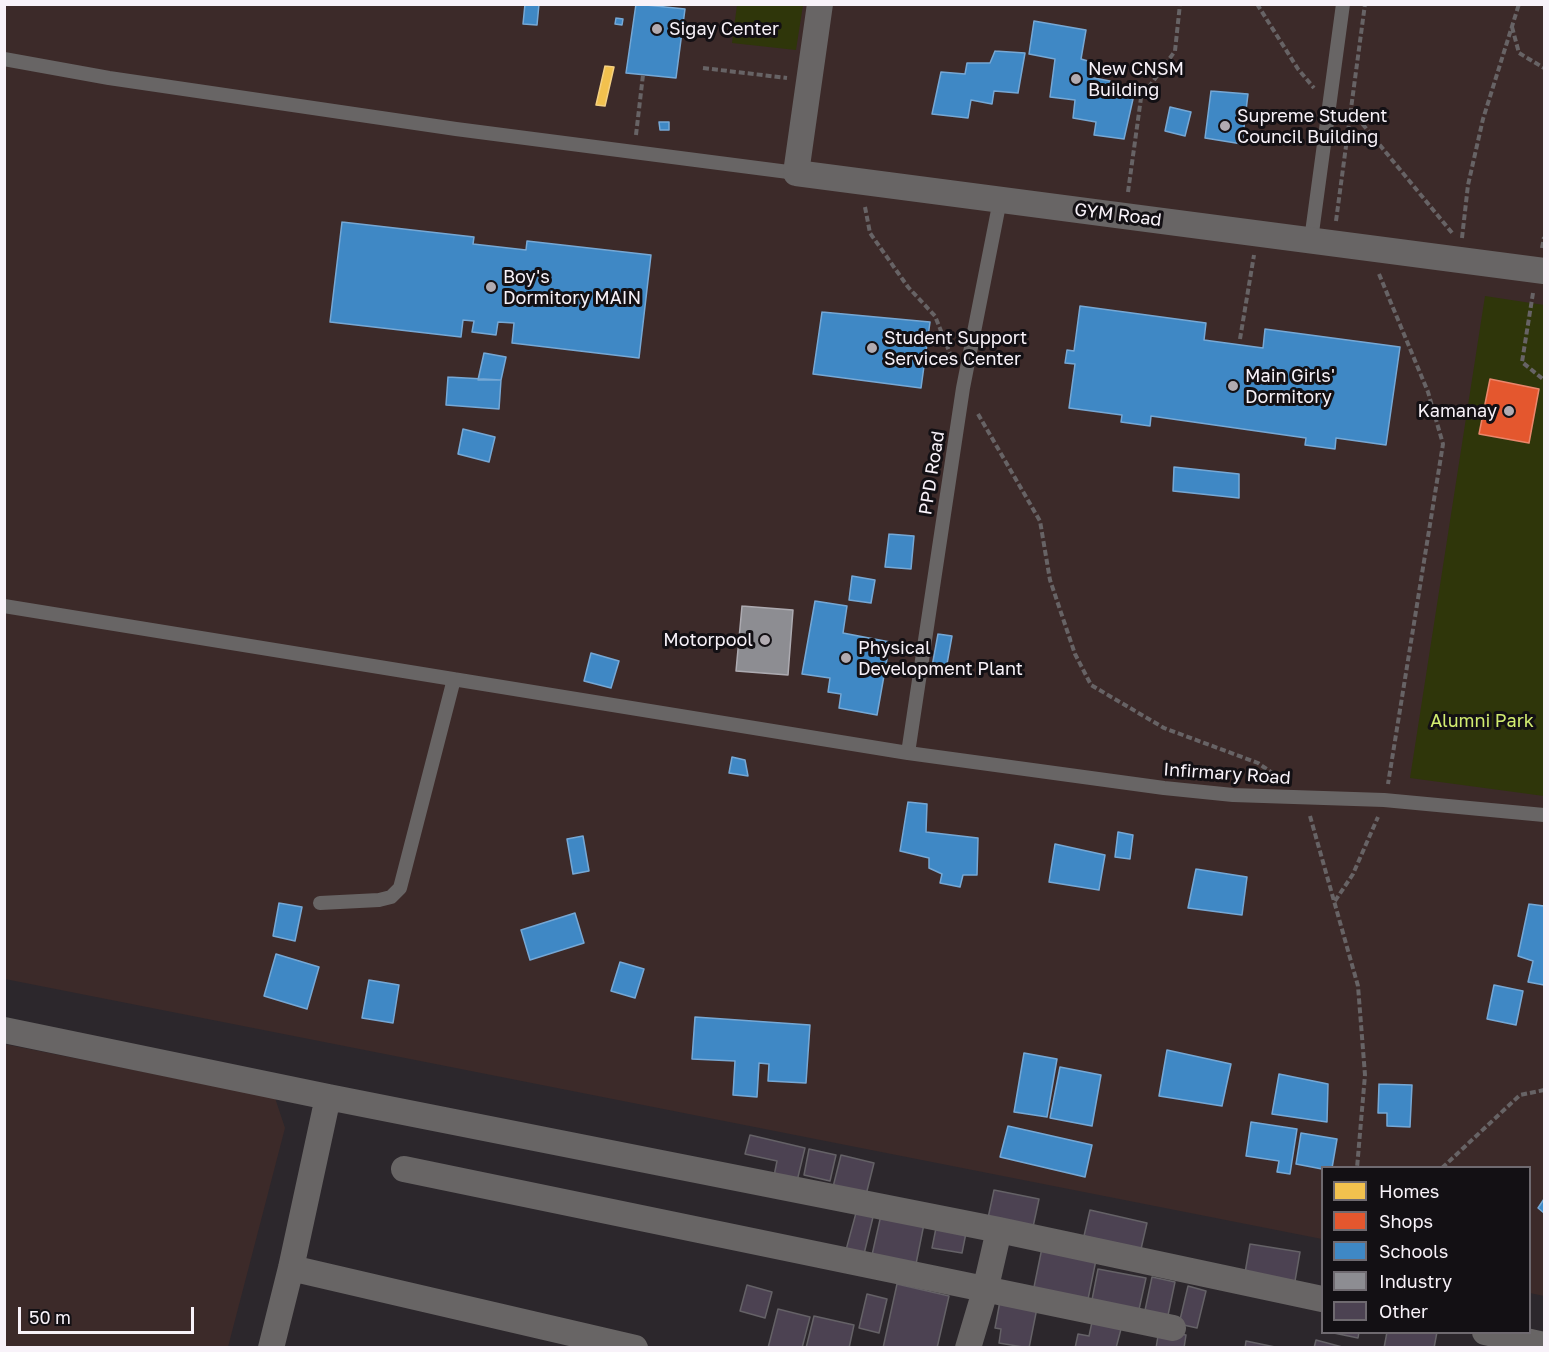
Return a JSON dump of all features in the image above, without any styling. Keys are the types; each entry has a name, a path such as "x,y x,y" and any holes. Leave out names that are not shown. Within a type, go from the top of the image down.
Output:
{"street":[{"path":"796,173 820,4"},
{"name":"GYM Road","path":"796,173 1541,271"},
{"path":"4,1030 328,1097 999,1230 1321,1299"},
{"path":"271,1347 291,1268 328,1097"},
{"path":"404,1169 985,1291 1173,1328"},
{"path":"968,1347 985,1291 999,1230"},
{"path":"291,1268 635,1347"},
{"path":"1494,1334 1545,1345"}],"lane":[{"path":"1311,240 1326,99 1343,4"},
{"name":"GYM Road","path":"4,59 109,78 634,153 796,173"},
{"name":"PPD Road","path":"908,753 963,388 1000,200"},
{"name":"Infirmary Road","path":"4,606 908,753 1164,788 1233,795 1384,800 1545,815"},
{"path":"320,903 379,900 391,897 400,888 454,679"}],"path":[{"path":"1128,196 1141,98 1175,51 1180,4"},
{"path":"1257,4 1298,69 1326,99 1351,110 1461,244 1468,185 1483,119 1519,4"},
{"path":"1335,227 1365,4"},
{"path":"1512,27 1519,53 1545,68"},
{"path":"703,68 809,81"},
{"path":"634,153 643,75"},
{"path":"1245,114 1319,124 1326,99"},
{"path":"860,181 870,233 908,287 935,316 963,388 1040,521 1050,580 1075,654 1091,685 1164,728 1258,762 1305,798 1358,986 1365,1075 1357,1166"},
{"path":"1240,339 1257,233"},
{"path":"1335,902 1353,874 1384,800 1407,675 1443,444 1428,392 1377,270 1371,248"},
{"path":"1541,271 1522,362 1545,380"},
{"path":"1443,1166 1520,1095 1545,1090"}],"shaded area":[{"path":"4,5 1544,5 1544,1296 1531,1293 1531,1166 1321,1166 1321,1239 5,979"},
{"path":"4,1044 275,1098 285,1128 228,1347 5,1347"}],"green space":[{"path":"737,5 803,5 796,50 732,43"},
{"name":"Alumni Park","path":"1485,296 1544,305 1544,796 1410,778"}],"building: Homes":[{"path":"605,66 614,67 605,106 596,105"}],"building: Shops":[{"name":"Kamanay","path":"1490,379 1539,389 1529,443 1479,434"}],"building: Schools":[{"path":"525,4 539,4 537,25 523,24"},
{"name":"Sigay Center","path":"636,4 685,9 676,78 626,73"},
{"path":"616,18 623,19 622,25 615,24"},
{"name":"New CNSM Building","path":"1034,21 1086,30 1081,59 1088,61 1089,77 1110,81 1112,95 1133,99 1124,139 1094,135 1096,122 1073,118 1075,100 1050,97 1055,59 1029,54"},
{"path":"995,51 1025,53 1018,93 994,91 992,104 971,100 968,118 932,114 941,72 965,74 967,63 990,63"},
{"name":"Supreme Student Council Building","path":"1211,91 1248,94 1242,144 1205,138"},
{"path":"1170,107 1191,112 1185,136 1165,131"},
{"path":"659,122 669,122 669,130 660,130"},
{"name":"Boy's Dormitory MAIN","path":"342,222 474,237 473,244 526,250 527,241 651,255 639,358 512,343 514,323 498,322 496,335 472,332 474,321 463,320 461,337 330,322"},
{"name":"Main Girls' Dormitory","path":"1080,306 1206,323 1204,340 1263,348 1265,329 1400,347 1386,445 1336,438 1335,449 1305,445 1306,438 1151,416 1150,426 1121,422 1122,415 1069,408 1075,364 1065,363 1067,350 1074,351"},
{"name":"Student Support Services Center","path":"822,312 930,322 921,388 813,374"},
{"path":"484,353 506,357 501,380 478,380"},
{"path":"448,377 501,380 499,409 446,405"},
{"path":"463,429 495,437 489,462 458,454"},
{"path":"1174,467 1239,474 1239,498 1173,491"},
{"path":"889,534 914,536 911,569 885,567"},
{"path":"852,576 875,580 871,603 849,600"},
{"name":"Physical Development Plant","path":"815,601 847,606 843,633 890,642 877,715 839,708 841,694 828,692 830,678 802,674"},
{"path":"938,634 952,636 945,675 931,672"},
{"path":"591,653 619,661 611,688 584,681"},
{"path":"732,757 745,760 748,776 729,773"},
{"path":"908,802 927,804 926,832 978,838 977,875 963,875 960,887 940,883 942,874 929,868 929,858 900,851"},
{"path":"1118,832 1133,835 1130,859 1115,857"},
{"path":"583,836 589,871 573,874 567,839"},
{"path":"1055,844 1105,855 1099,890 1049,882"},
{"path":"1196,869 1247,877 1242,915 1188,908"},
{"path":"279,903 302,907 295,941 273,936"},
{"path":"1529,904 1544,906 1544,985 1528,982 1533,961 1518,956"},
{"path":"575,913 584,943 530,960 521,930"},
{"path":"276,954 319,967 307,1009 264,996"},
{"path":"620,962 644,969 635,998 611,991"},
{"path":"369,980 399,985 393,1023 362,1018"},
{"path":"1494,985 1523,991 1516,1025 1487,1019"},
{"path":"695,1017 810,1025 806,1083 768,1081 769,1064 759,1063 757,1097 733,1095 735,1061 692,1059"},
{"path":"1167,1050 1231,1064 1222,1106 1159,1096"},
{"path":"1024,1053 1057,1059 1047,1117 1014,1112"},
{"path":"1060,1067 1101,1075 1092,1126 1050,1118"},
{"path":"1279,1074 1328,1084 1327,1122 1272,1114"},
{"path":"1379,1084 1412,1085 1410,1127 1387,1126 1387,1113 1378,1113"},
{"path":"1251,1122 1297,1129 1290,1174 1277,1172 1279,1161 1246,1156"},
{"path":"1008,1126 1092,1145 1085,1177 1000,1157"},
{"path":"1301,1133 1337,1139 1332,1166 1321,1166 1321,1169 1296,1164"},
{"path":"1544,1199 1544,1213 1538,1208"}],"building: Industry":[{"name":"Motorpool","path":"742,606 793,610 788,675 736,671"}],"building: Other":[{"path":"750,1135 805,1148 797,1181 774,1176 777,1161 745,1154"},
{"path":"809,1149 836,1155 830,1181 804,1175"},
{"path":"841,1155 874,1163 866,1195 833,1187"},
{"path":"994,1190 1039,1199 1033,1227 988,1218"},
{"path":"1090,1210 1147,1223 1141,1249 1084,1236"},
{"path":"856,1213 873,1217 864,1254 846,1250"},
{"path":"881,1215 924,1224 916,1264 872,1255"},
{"path":"936,1228 966,1233 962,1253 932,1248"},
{"path":"1250,1244 1300,1252 1295,1281 1245,1273"},
{"path":"1042,1248 1096,1260 1087,1304 1033,1292"},
{"path":"1098,1269 1146,1278 1138,1314 1091,1305"},
{"path":"1152,1277 1175,1282 1167,1320 1144,1315"},
{"path":"897,1284 949,1296 937,1348 883,1348"},
{"path":"747,1285 772,1292 765,1318 740,1311"},
{"path":"1188,1286 1206,1291 1197,1328 1179,1324"},
{"path":"867,1294 887,1299 879,1333 859,1328"},
{"path":"1000,1301 1037,1308 1029,1348 999,1343 1001,1329 995,1328"},
{"path":"778,1309 810,1317 802,1348 768,1348"},
{"path":"814,1316 854,1325 849,1348 806,1348"},
{"path":"1092,1322 1121,1329 1116,1348 1075,1348 1078,1334 1089,1336"},
{"path":"1159,1330 1186,1335 1184,1348 1156,1348"},
{"path":"1339,1334 1359,1334 1358,1338"},
{"path":"1387,1334 1437,1334 1434,1348 1384,1348"},
{"path":"1316,1340 1346,1348 1314,1348"},
{"path":"1246,1341 1280,1348 1245,1348"}],"place":[{"name":"Sigay Center","path":"657,29"},
{"name":"New CNSM Building","path":"1076,79"},
{"name":"Supreme Student Council Building","path":"1225,126"},
{"name":"Boy's Dormitory MAIN","path":"491,287"},
{"name":"Student Support Services Center","path":"872,348"},
{"name":"Main Girls' Dormitory","path":"1233,386"},
{"name":"Kamanay","path":"1509,411"},
{"name":"Motorpool","path":"765,640"},
{"name":"Physical Development Plant","path":"846,658"}]}
